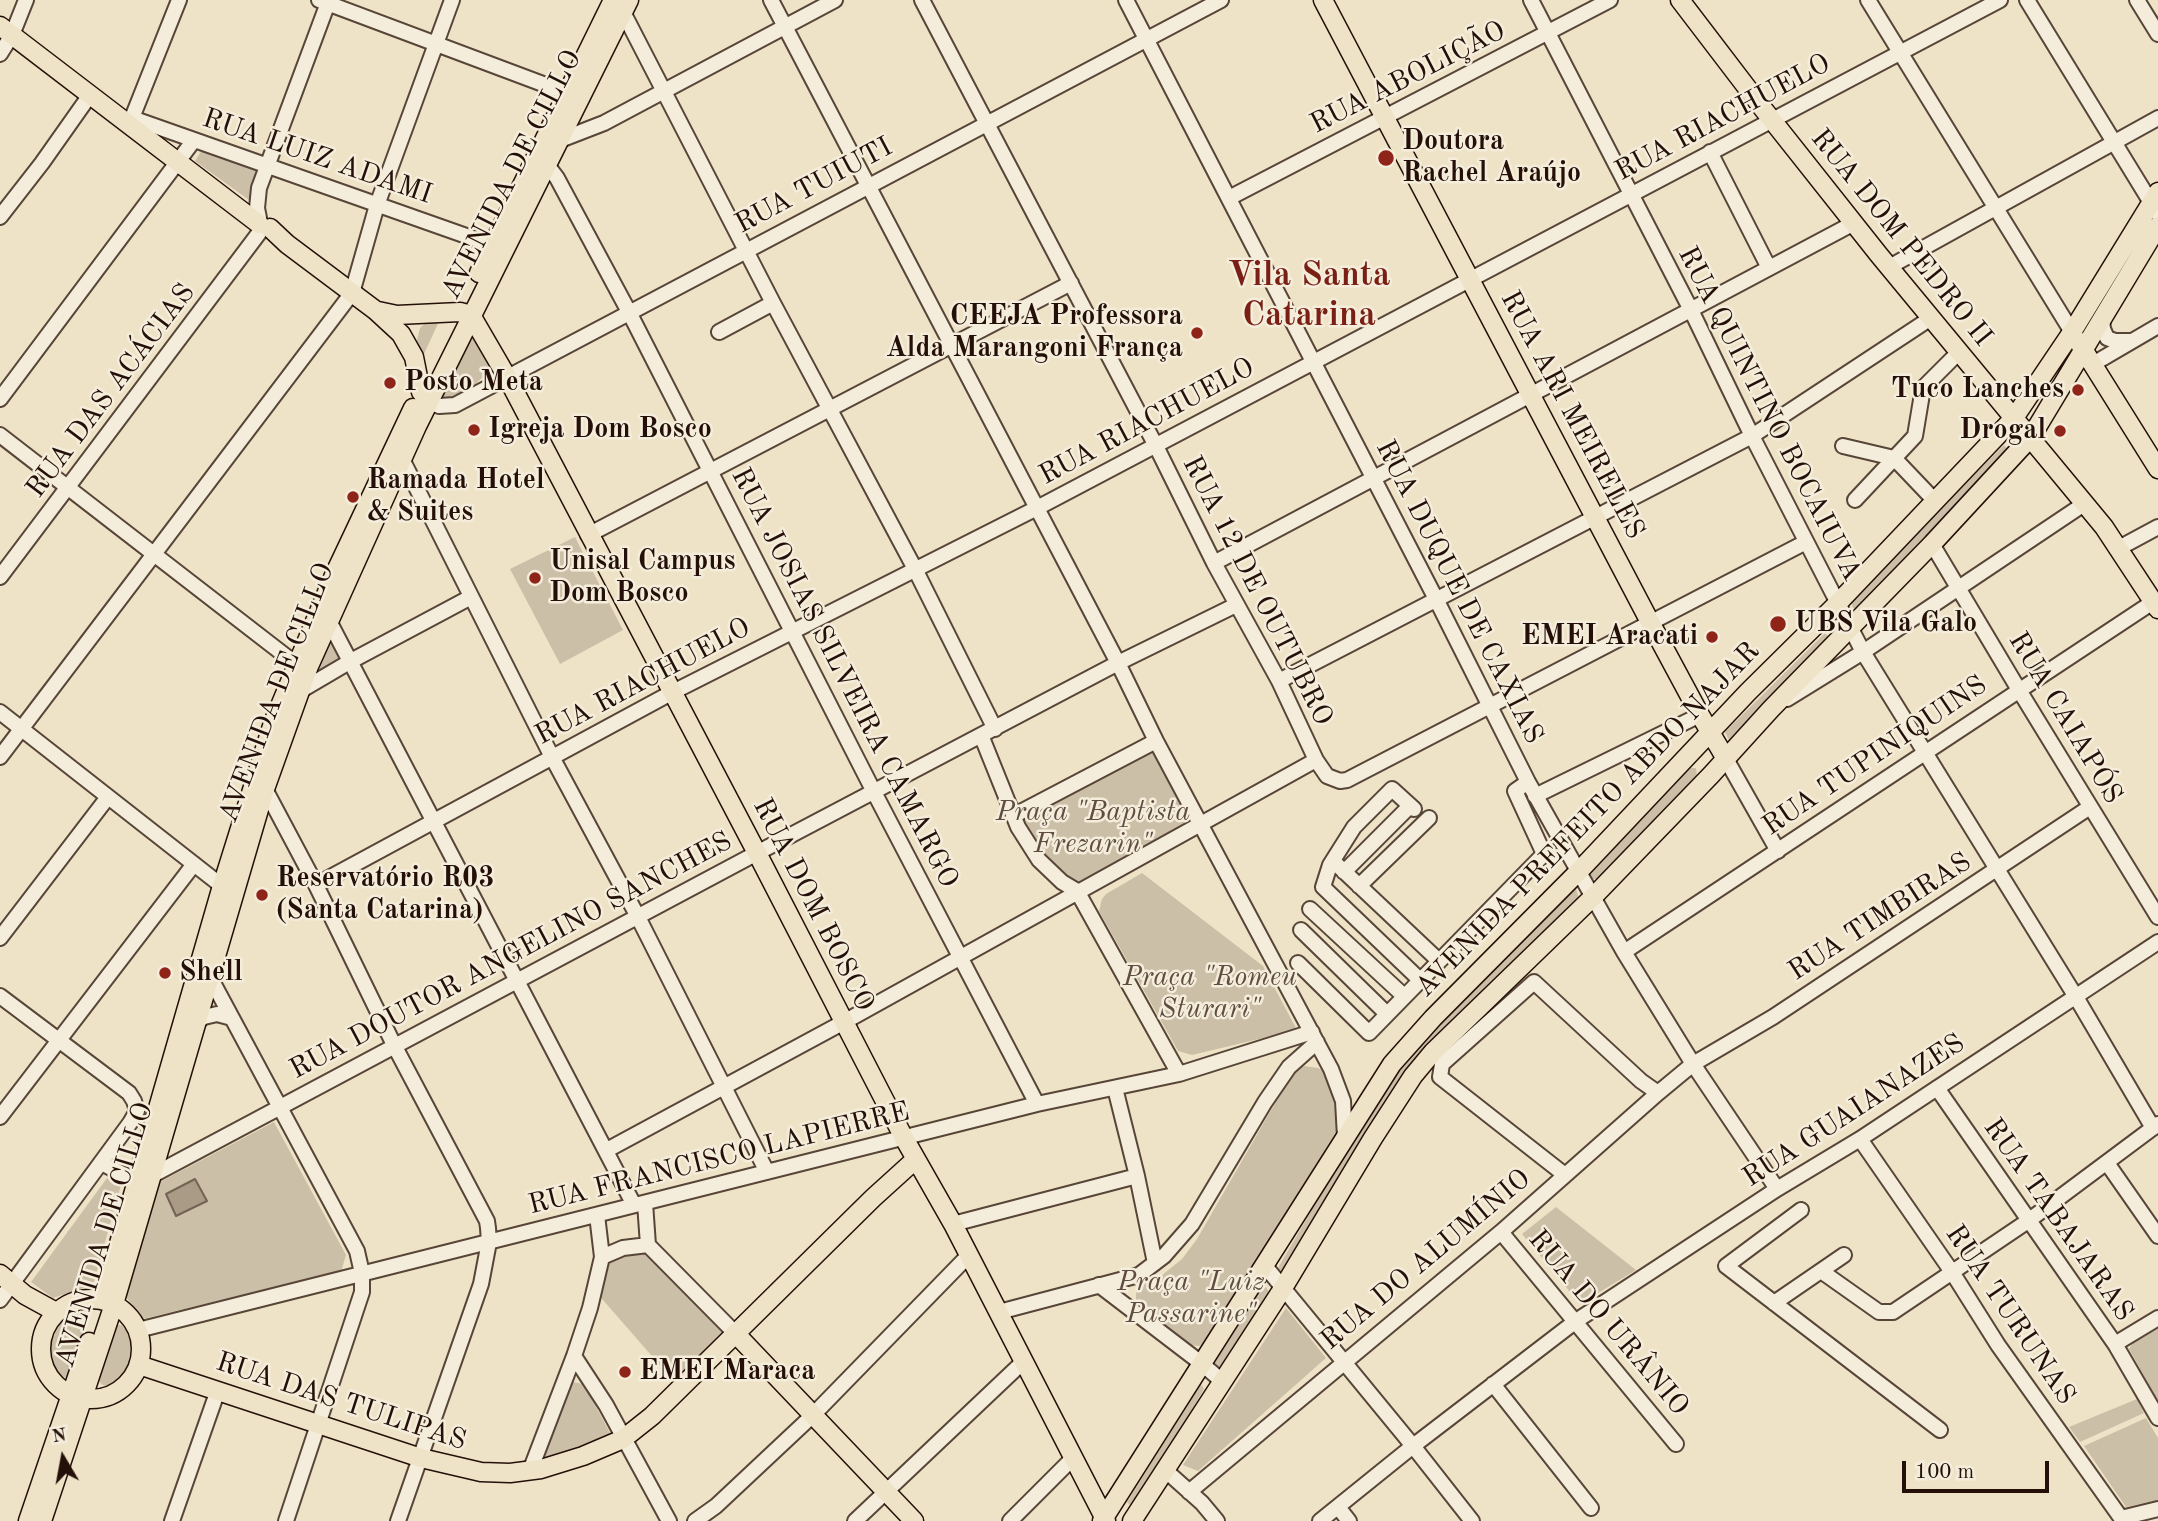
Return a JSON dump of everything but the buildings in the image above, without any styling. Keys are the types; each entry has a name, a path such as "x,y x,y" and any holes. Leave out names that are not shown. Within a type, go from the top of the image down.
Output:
{"main road":[{"name":"RUA ARI MEIRELES","path":"1323,0 1650,622 1726,759"},
{"name":"RUA DOM PEDRO II","path":"1680,0 1771,120 2119,548 2156,606"},
{"name":"AVENIDA DE CILLO","path":"42,1521 143,1179 222,886 273,723 335,573 619,5"},
{"path":"6,31 90,95 130,121 178,162 375,310 401,334 414,357"},
{"name":"AVENIDA DE CILLO","path":"466,314 492,245 547,151"},
{"name":"AVENIDA PREFEITO ABDO NAJAR","path":"1104,1520 1392,1064 1748,692 1837,604 1931,497 2014,418 2156,203"},
{"name":"AVENIDA PREFEITO ABDO NAJAR","path":"1132,1521 1283,1287 1413,1076 1433,1052 1594,896 2031,437 2088,357 2102,319 2158,226"},
{"path":"375,310 397,315 435,312 466,314"},
{"path":"425,397 411,342 415,324 420,318 435,312"},
{"name":"RUA DOM BOSCO","path":"466,314 506,377 904,1138 953,1224 1104,1520"},
{"path":"2072,332 2158,469"},
{"name":"AVENIDA DE CILLO","path":"143,1179 160,1147 265,789 300,691 401,459 425,397"},
{"path":"1700,715 1748,692"},
{"path":"1689,755 1696,754 1708,761 1711,775"},
{"name":"RUA DAS TULIPAS","path":"139,1364 421,1458 481,1472 530,1471 583,1456 623,1439 652,1416 916,1159"},
{"path":"13,1284 57,1312"},
{"path":"13,1284 45,1328"},
{"path":"78,1300 108,1302 132,1320 138,1330 141,1347 139,1364 127,1384 117,1392 107,1397 78,1397 53,1382 42,1362 41,1339 45,1328 57,1312 78,1300"},
{"path":"735,1333 914,1521"},
{"name":"AVENIDA DE CILLO","path":"28,1521 78,1397"},
{"path":"1088,1487 1106,1495 1124,1487"}],"street":[{"path":"0,54 6,31 26,0"},
{"path":"130,121 179,0"},
{"path":"0,757 352,293 377,205 452,0"},
{"path":"771,0 1118,663 1156,741 1315,1037 1343,1101 1345,1137"},
{"path":"547,151 835,0"},
{"name":"RUA 12 DE OUTUBRO","path":"922,0 1156,446 1214,564 1279,681 1321,769 1333,779 1347,780 1489,705"},
{"name":"RUA DUQUE DE CAXIAS","path":"1126,0 1314,361 1531,789 1580,870 1624,952 1693,1064 1777,1189"},
{"name":"RUA TUIUTI","path":"425,397 439,407 456,405 746,249 1221,0"},
{"name":"RUA QUINTINO BOCAIUVA","path":"1531,0 1863,652 2156,1126"},
{"name":"RUA ABOLIÇÃO","path":"1229,198 1610,0"},
{"path":"1868,0 2072,332"},
{"name":"RUA RIACHUELO","path":"316,885 671,693 1156,446 2000,0"},
{"path":"2027,0 2115,143 2156,203"},
{"path":"2137,0 2158,34"},
{"path":"258,223 259,188 325,1 572,99 578,119 583,124 591,126 604,122"},
{"path":"619,5 773,303 915,569 988,732 1013,816 1039,860 1077,891 1179,1074"},
{"path":"0,217 90,95"},
{"path":"1889,267 2158,118"},
{"name":"RUA LUIZ ADAMI","path":"130,121 194,140 492,245"},
{"path":"0,399 194,140"},
{"name":"RUA JOSIAS SILVEIRA CAMARGO","path":"547,151 874,792 1037,1104"},
{"path":"1710,152 1769,268"},
{"name":"RUA DAS ACÁCIAS","path":"0,577 69,488 258,223"},
{"path":"1214,564 1854,223"},
{"path":"588,535 1071,284"},
{"path":"719,332 773,303"},
{"path":"1279,681 1752,436 1931,318"},
{"path":"2102,319 2108,338 2115,341 2135,340"},
{"path":"2088,357 2135,340 2158,326"},
{"path":"1856,500 1915,436 1923,388 1959,352"},
{"path":"0,435 296,664"},
{"path":"1843,446 1894,458 1931,497"},
{"path":"401,459 767,1172"},
{"path":"1771,709 1863,652 2084,504"},
{"path":"2119,548 2158,527"},
{"path":"1489,705 1806,542"},
{"name":"RUA CAIAPÓS","path":"1932,544 2158,917"},
{"path":"300,691 471,597"},
{"name":"RUA DOUTOR ANGELINO SANCHES","path":"143,1179 1118,663 1236,605"},
{"name":"RUA TUPINIQUINS","path":"1624,952 2019,690 2156,606"},
{"path":"329,621 607,1150 639,1204 648,1245 735,1333"},
{"path":"0,712 222,886"},
{"path":"1298,963 1368,1034 1544,854 1515,791 1531,789 1700,715"},
{"path":"1013,816 1156,741"},
{"name":"RUA ARI MEIRELES","path":"1726,759 1778,851"},
{"path":"607,1150 1316,760"},
{"path":"265,789 316,885 394,1045 487,1221 489,1241 481,1284 398,1521"},
{"path":"1344,872 1412,807 1392,789 1354,827 1333,861 1323,887 1419,979"},
{"path":"0,938 108,797"},
{"name":"RUA TIMBIRAS","path":"1693,1064 1773,1017 2090,807"},
{"path":"1359,886 1429,818"},
{"path":"254,827 276,820 284,825"},
{"path":"1333,861 1438,960"},
{"path":"0,1117 194,864"},
{"path":"1310,909 1404,996"},
{"path":"1301,930 1387,1014"},
{"name":"RUA GUAIANAZES","path":"1320,1521 1576,1321 1777,1189 1860,1139 2158,942"},
{"path":"210,977 357,1251 362,1273 362,1292 286,1521"},
{"path":"1565,1175 1440,1077 1442,1064 1534,982 1641,1081 1658,1093"},
{"path":"0,996 129,1093 137,1111 102,1163 0,1300"},
{"path":"196,1022 217,1014 232,1018"},
{"path":"999,1312 1139,1275 1164,1256 1192,1224 1265,1102 1315,1037"},
{"name":"RUA FRANCISCO LAPIERRE","path":"138,1330 1037,1104 1179,1074 1270,1046 1315,1037"},
{"path":"1270,1046 1282,1051 1292,1065"},
{"path":"1292,1065 1316,1059 1331,1069"},
{"name":"RUA DO ALUMÍNIO","path":"1189,1492 1501,1232 1693,1064"},
{"path":"1115,1088 1138,1175 1155,1262"},
{"name":"RUA TABAJARAS","path":"1937,1088 2115,1344 2158,1418"},
{"path":"1821,1271 1878,1312 1893,1312 2028,1221 2156,1126"},
{"name":"RUA TURUNAS","path":"1860,1139 1952,1272 1998,1345 2121,1518 2158,1509"},
{"path":"160,1147 172,1157 183,1160"},
{"path":"102,1163 143,1179"},
{"path":"2107,1163 2158,1236"},
{"path":"953,1224 1138,1175"},
{"path":"1801,1210 1726,1266 1940,1430"},
{"path":"530,1471 590,1308 601,1257 597,1215"},
{"name":"RUA DO URÂNIO","path":"1501,1232 1676,1444"},
{"path":"601,1257 624,1248 648,1245"},
{"path":"695,1521 716,1506 812,1416 969,1255"},
{"path":"1774,1303 1844,1255"},
{"path":"1265,1266 1472,1521"},
{"path":"1099,1285 1223,1382"},
{"path":"2115,1344 2158,1318"},
{"path":"574,1356 606,1405 669,1521"},
{"path":"855,1521 1023,1362"},
{"path":"1493,1384 1591,1508"},
{"path":"172,1521 218,1390"},
{"path":"1010,1521 1073,1458"},
{"path":"1165,1470 1217,1521"},
{"path":"1338,1507 1349,1521"}],"green space":[{"path":"202,150 260,169 249,200 195,161"},
{"path":"441,317 419,365 417,340 420,328 429,320"},
{"path":"471,325 489,359 488,372 463,396 446,400 437,398"},
{"path":"2004,445 2011,453 1861,608 1853,608 1850,600"},
{"path":"575,537 623,630 560,664 510,569"},
{"path":"328,633 345,658 309,678"},
{"path":"1825,633 1830,638 1731,744 1725,732"},
{"name":"Praça \"Baptista Frezarin\"","path":"1154,749 1195,820 1077,886 1042,858 1020,821"},
{"path":"1689,768 1696,768 1697,776 1599,879 1592,879 1589,872 1591,869"},
{"name":"Praça \"Romeu Sturari\"","path":"1142,873 1263,966 1297,1030 1192,1055 1178,1051 1099,911 1106,894"},
{"path":"1575,886 1579,898 1417,1062 1284,1272 1279,1269 1349,1147 1407,1058"},
{"name":"Praça \"Luiz Passarine\"","path":"1304,1066 1324,1071 1332,1090 1336,1131 1331,1145 1208,1341 1199,1346 1188,1345 1141,1308 1136,1301 1136,1292 1141,1285 1161,1276 1182,1259 1197,1239 1293,1072"},
{"path":"274,1122 346,1255 341,1272 142,1319 124,1294 156,1184"},
{"path":"107,1178 121,1185 93,1285 53,1298 31,1282"},
{"path":"1556,1207 1636,1270 1580,1304 1522,1234"},
{"path":"648,1245 735,1333 678,1386 596,1292 605,1263"},
{"path":"1266,1287 1269,1292 1267,1299 1222,1368 1217,1369 1214,1361 1259,1292"},
{"path":"1286,1308 1326,1358 1198,1471 1183,1465"},
{"path":"70,1314 87,1314 88,1319 67,1377 61,1378 50,1365 50,1344 61,1320"},
{"path":"2158,1324 2157,1399 2129,1349 2135,1339"},
{"path":"117,1325 126,1329 131,1343 129,1364 127,1371 117,1381 105,1386 99,1380 113,1328"},
{"path":"572,1382 584,1384 610,1433 607,1439 543,1460 567,1386"},
{"path":"1201,1384 1204,1389 1182,1434 1134,1509 1127,1502"},
{"path":"2137,1399 2144,1413 2080,1442 2069,1427"},
{"path":"2146,1418 2158,1438 2158,1500 2126,1507 2084,1446"}],"shaded area":[{"path":"195,1179 207,1201 176,1216 166,1194"}],"place":[{"name":"Doutora Rachel Araújo","path":"1386,158"},
{"name":"CEEJA Professora Alda Marangoni França","path":"1197,333"},
{"name":"Posto Meta","path":"390,383"},
{"name":"Tuco Lanches","path":"2078,390"},
{"name":"Igreja Dom Bosco","path":"474,430"},
{"name":"Drogal","path":"2060,431"},
{"name":"Ramada Hotel & Suites","path":"353,497"},
{"name":"Unisal Campus Dom Bosco","path":"535,578"},
{"name":"UBS Vila Galo","path":"1778,624"},
{"name":"EMEI Aracati","path":"1712,637"},
{"name":"Reservatório R03 (Santa Catarina)","path":"262,895"},
{"name":"Shell","path":"165,973"},
{"name":"EMEI Maraca","path":"625,1372"}],"district":[{"name":"Vila Santa Catarina","path":"1309,296"}]}
